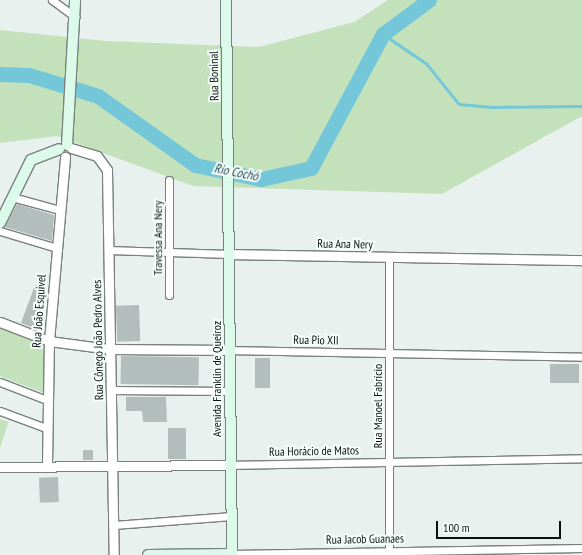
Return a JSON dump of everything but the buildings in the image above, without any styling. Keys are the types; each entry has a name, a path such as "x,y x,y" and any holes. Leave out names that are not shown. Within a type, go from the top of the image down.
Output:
{"main road":[{"name":"Rua João Esquivel","path":"65,150 68,134 75,0"},
{"name":"Rua Boninal","path":"226,0 229,202"},
{"path":"0,223 30,160 65,150"},
{"name":"Avenida Franklin de Queiroz","path":"229,202 232,554"},
{"name":"Rua Jacob Guanaes","path":"148,555 232,554"}],"street":[{"path":"52,0 74,21"},
{"name":"Rua João Esquivel","path":"47,466 46,428 49,341 65,150"},
{"name":"Rua Cônego João Pedro Alves","path":"65,150 97,156 106,164 114,555"},
{"name":"Travessa Ana Nery","path":"169,180 168,250 170,295"},
{"path":"12,197 60,210"},
{"path":"0,231 57,248"},
{"name":"Rua Ana Nery","path":"108,250 168,250 230,254 389,258 582,260"},
{"name":"Rua Manoel Fabrício","path":"389,258 389,553"},
{"name":"Rua Pio XII","path":"0,322 49,341 110,348 582,357"},
{"path":"0,382 48,400"},
{"path":"110,390 230,391"},
{"path":"0,411 46,428"},
{"name":"Rua Horácio de Matos","path":"0,467 582,458"},
{"path":"114,524 232,516"},
{"name":"Rua Jacob Guanaes","path":"232,554 389,553 582,548"}],"green space":[{"path":"388,0 582,0 582,116 442,194 193,186 57,136 0,143 0,30 106,41 259,47 354,22"},
{"path":"0,327 44,344 44,393 0,376"},
{"path":"0,419 9,422 0,448"}],"waterway":[{"name":"Rio Cochó","path":"0,74 29,75 98,96 195,165 261,179 311,168 383,34 429,0"},
{"path":"383,34 427,64 459,104 492,107 582,106"}]}
